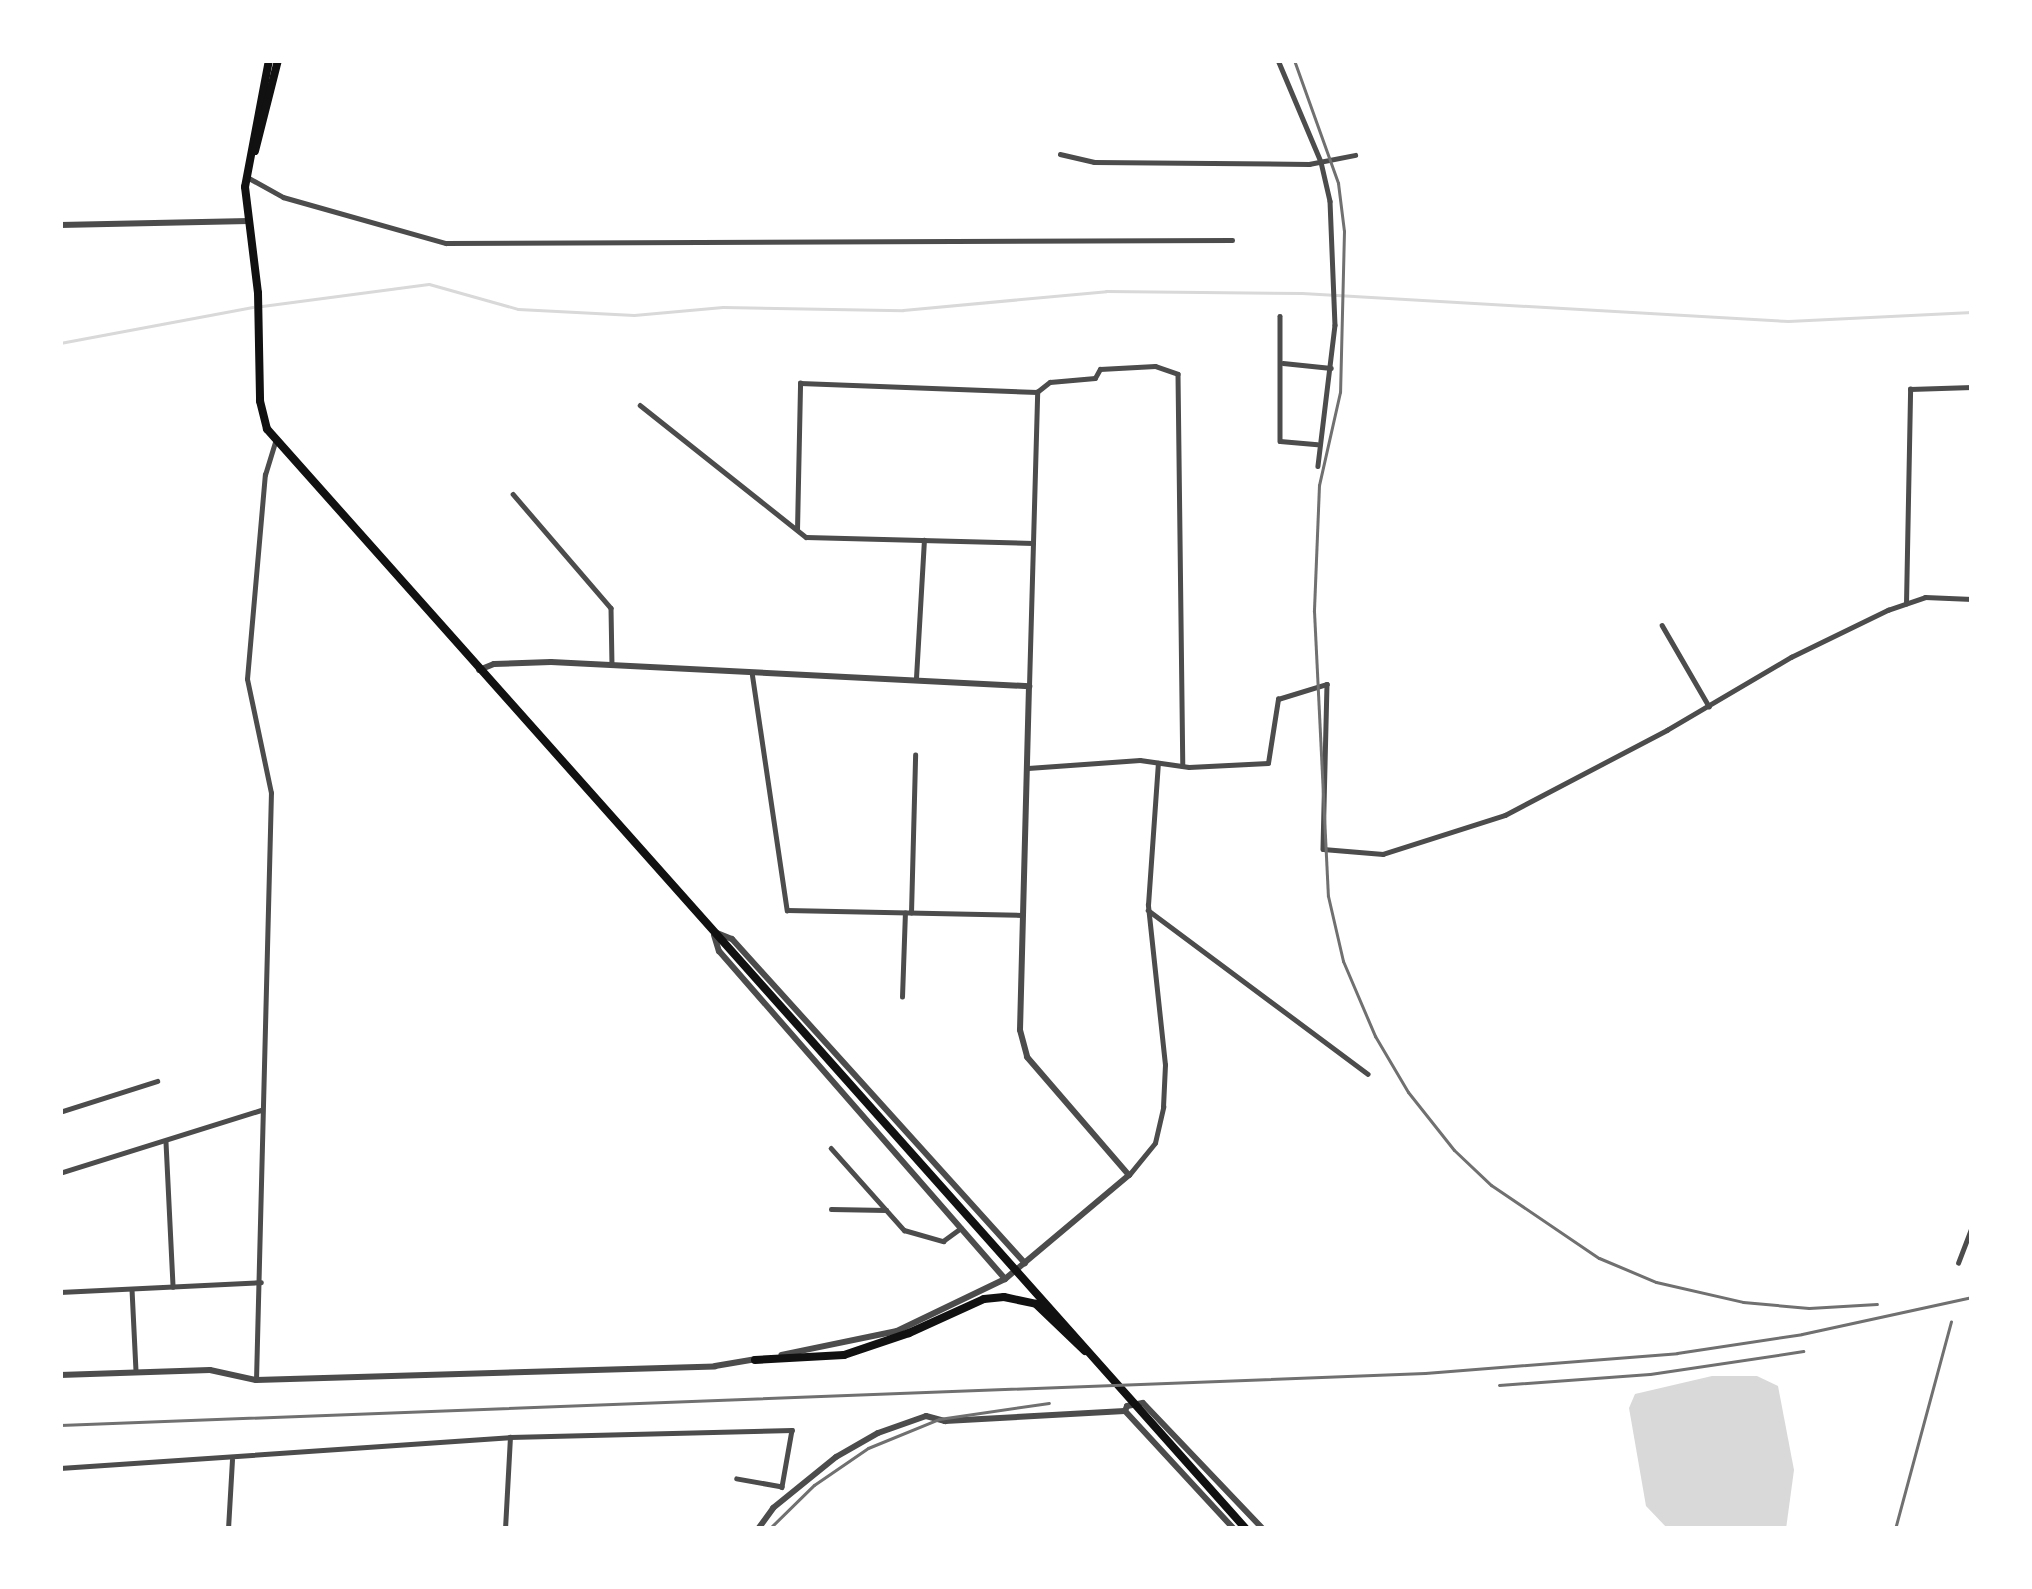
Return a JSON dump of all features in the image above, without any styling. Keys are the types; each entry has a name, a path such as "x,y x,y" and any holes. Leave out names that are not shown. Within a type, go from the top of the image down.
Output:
{"main road":[{"path":"274,60 260,144 249,178 249,220 258,293 260,401 276,439 1246,1529"},
{"path":"755,1360 844,1355 985,1298 1004,1297 1036,1304 1086,1352"}],"street":[{"path":"1278,60 1321,162 1333,236 1332,368 1318,466"},
{"path":"1060,154 1094,162 1321,162 1355,155"},
{"path":"249,178 283,197 446,243 1232,240"},
{"path":"60,225 249,220"},
{"path":"1280,316 1280,441 1319,444"},
{"path":"1282,363 1332,368"},
{"path":"797,530 800,382 1037,392 1050,382 1095,378 1100,369 1155,366 1178,374 1184,766"},
{"path":"1906,604 1910,389 1972,387"},
{"path":"1037,392 1020,1030 1028,1057 1130,1175"},
{"path":"640,405 806,537 1033,543"},
{"path":"256,1380 271,794 247,680 265,475 276,439"},
{"path":"513,494 611,608 612,665"},
{"path":"916,680 924,540"},
{"path":"1027,768 1268,763 1279,699 1328,684 1323,849 1383,854 1504,815 1791,657 1906,604 1925,597 1972,599"},
{"path":"1662,625 1709,706"},
{"path":"478,670 494,664 612,665 1029,686"},
{"path":"752,672 787,910 1022,915"},
{"path":"902,997 915,755"},
{"path":"60,1375 210,1370 256,1380 715,1366 824,1350 897,1331 1006,1279 1130,1175 1155,1143 1165,1065 1148,910 1158,763"},
{"path":"1148,910 1368,1074"},
{"path":"713,931 718,952 1006,1279"},
{"path":"713,931 732,939 1024,1263"},
{"path":"60,1112 157,1081"},
{"path":"60,1173 261,1110"},
{"path":"166,1140 173,1286"},
{"path":"831,1148 904,1230 943,1241 961,1228"},
{"path":"831,1209 886,1210"},
{"path":"1958,1263 1972,1227"},
{"path":"60,1292 261,1282"},
{"path":"132,1288 136,1372"},
{"path":"758,1529 773,1508 836,1456 878,1433 926,1416 945,1421 1125,1411 1143,1403 1263,1529"},
{"path":"1125,1411 1234,1529"},
{"path":"60,1468 232,1460 510,1437 792,1430 782,1487 736,1479"},
{"path":"505,1529 510,1437"},
{"path":"228,1529 232,1460"}],"shaded area":[{"path":"1712,1376 1757,1376 1778,1386 1794,1470 1786,1529 1668,1529 1646,1506 1629,1408 1635,1394"}],"waterway":[{"path":"262,306 429,284 518,309 634,315 723,307 903,310 1106,291 1302,293 1788,321 1972,312"},
{"path":"60,343 253,307"}],"railway":[{"path":"1294,60 1338,183 1344,231 1340,392 1319,485 1314,611 1328,896 1343,961 1375,1036 1408,1092 1454,1150 1491,1185 1599,1258 1656,1282 1743,1302 1809,1308 1877,1304"},
{"path":"60,1425 1425,1373 1677,1353 1802,1334 1972,1297"},
{"path":"1895,1529 1951,1321"},
{"path":"1499,1385 1650,1374 1803,1351"},
{"path":"769,1529 814,1485 868,1448 939,1419 1049,1403"}]}
